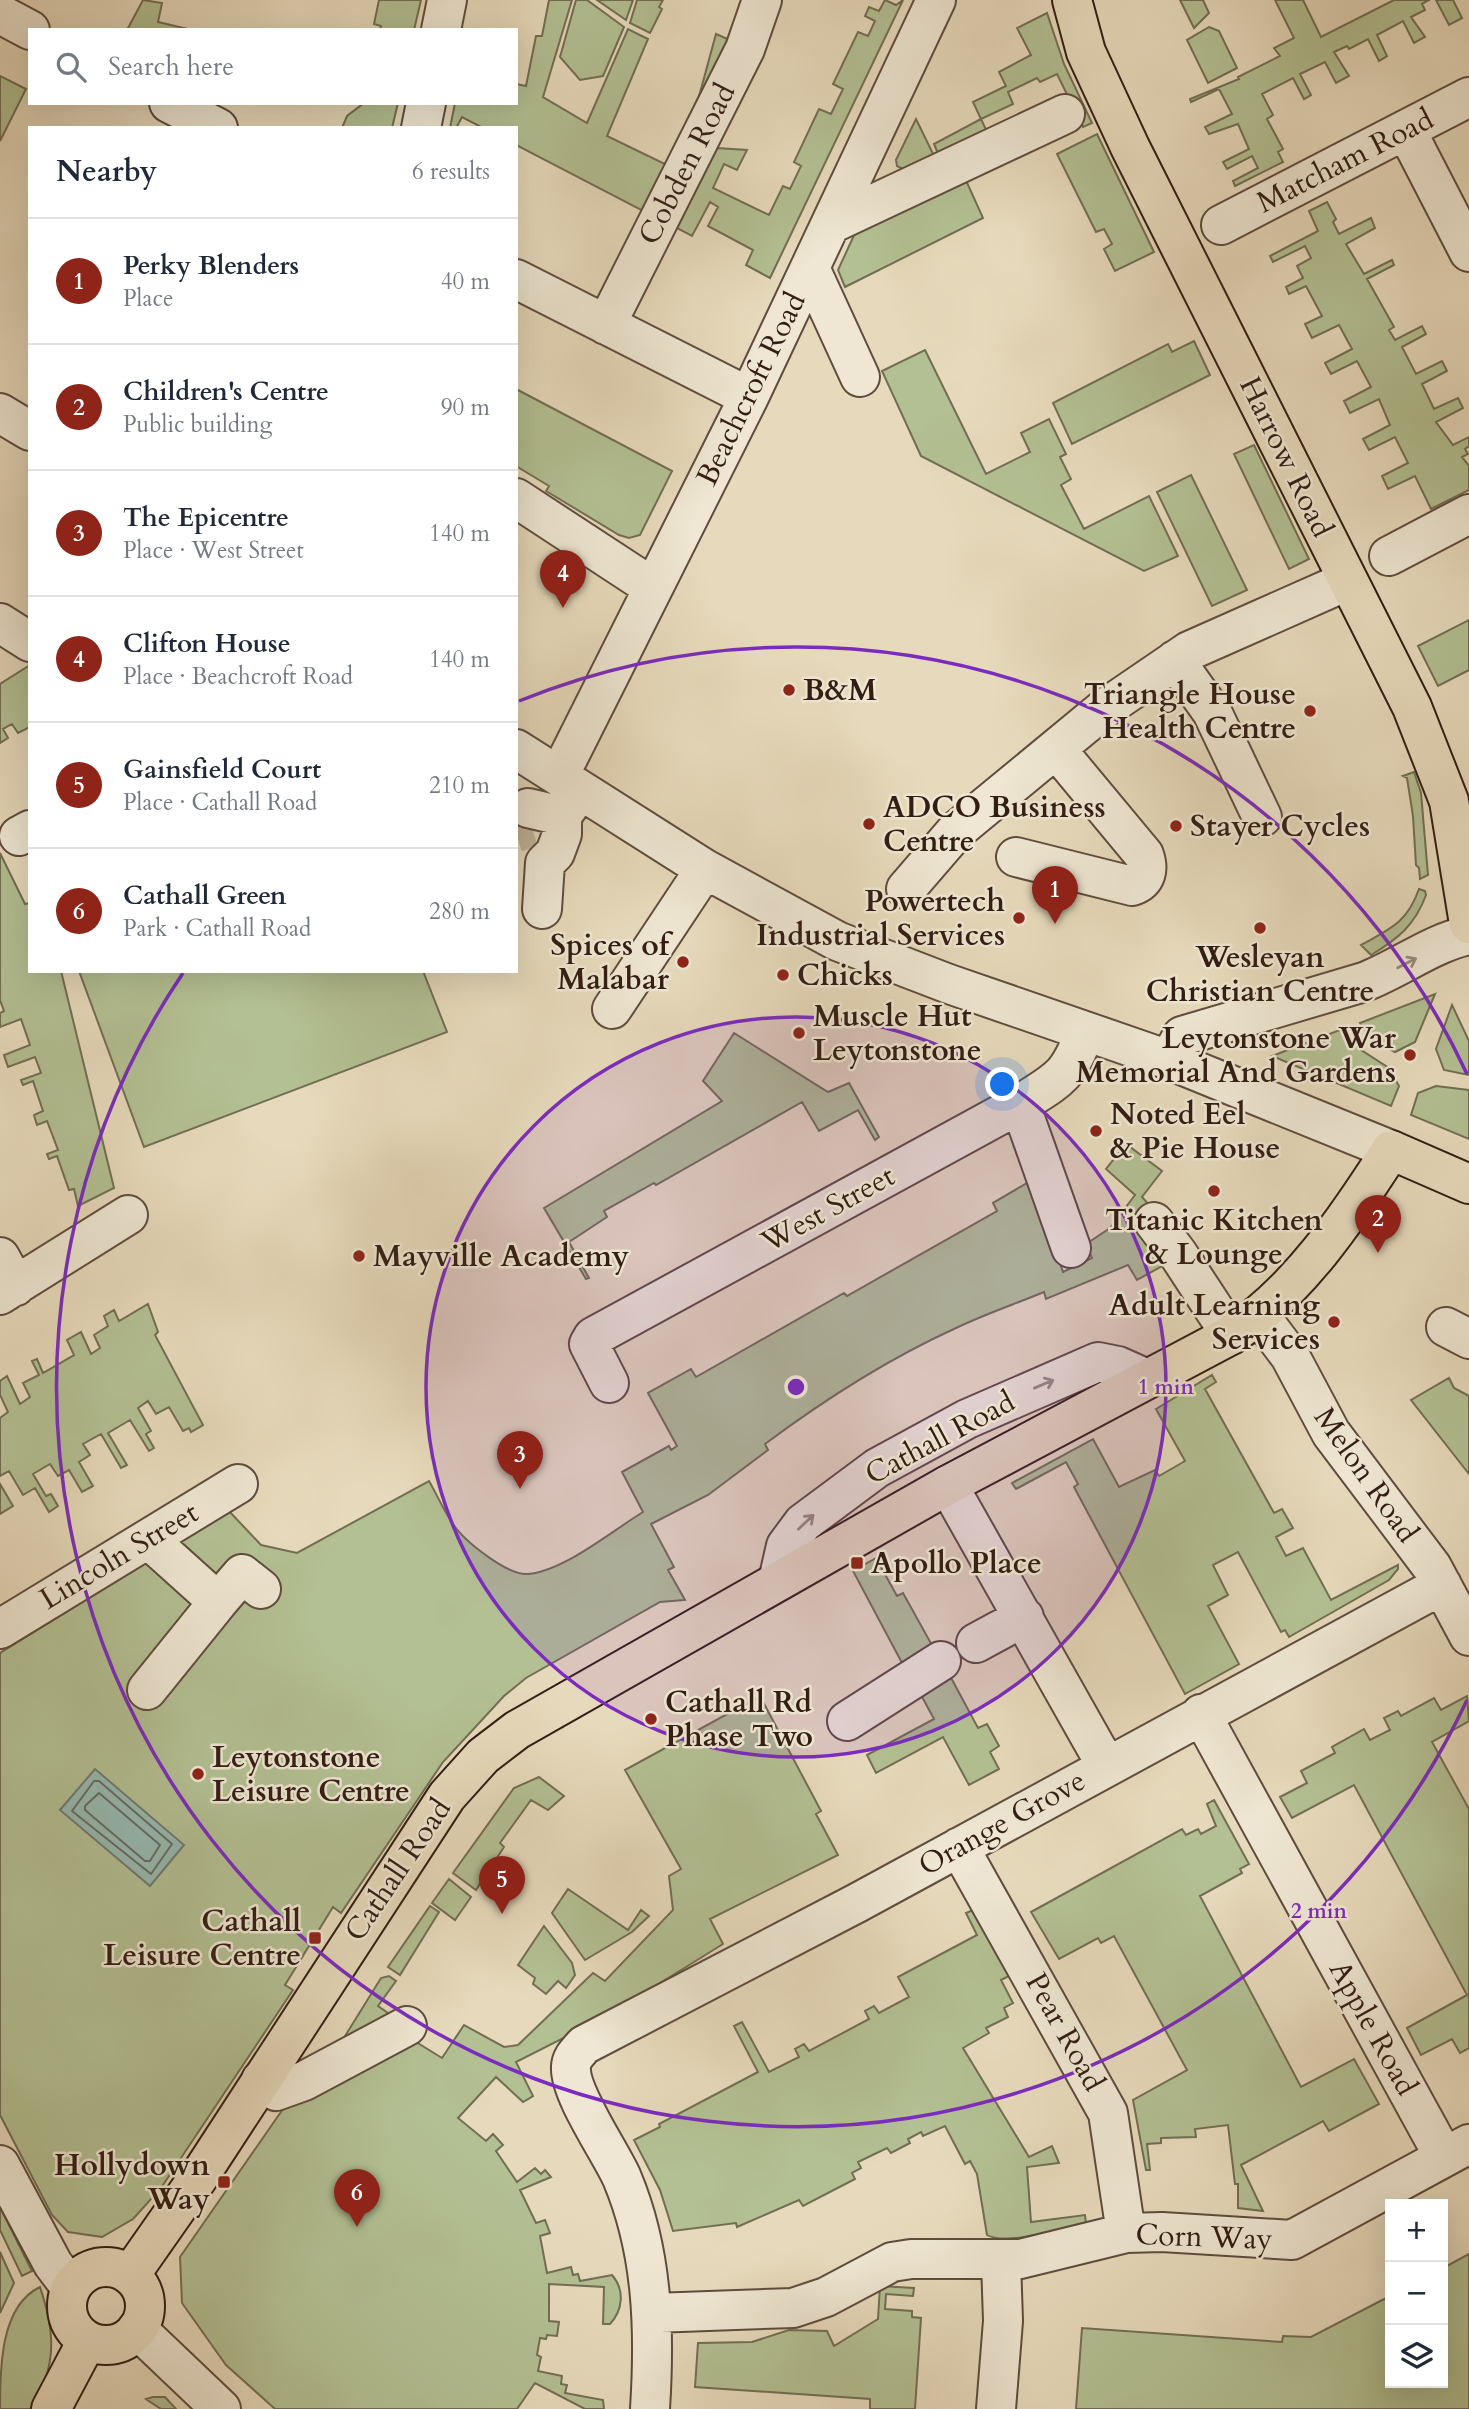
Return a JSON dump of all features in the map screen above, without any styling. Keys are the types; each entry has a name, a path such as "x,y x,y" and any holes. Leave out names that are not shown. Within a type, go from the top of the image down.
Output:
{"main road":[{"name":"Harrow Road","path":"1072,0 1086,52 1129,147 1412,707 1444,785 1453,820 1469,924"},
{"path":"1391,1150 1469,1184"},
{"name":"Cathall Road","path":"130,2275 447,1796 500,1742 625,1667 948,1485 1246,1325 1334,1229 1391,1150"},
{"path":"118,2269 130,2275 138,2284 145,2307 137,2329 127,2339 114,2344 88,2341 75,2331 68,2318 66,2303 71,2288 91,2270 118,2269"},
{"path":"51,2409 88,2341"}],"street":[{"path":"441,28 447,0"},
{"name":"Cobden Road","path":"606,325 745,49 762,0"},
{"name":"Beachcroft Road","path":"531,866 555,853 562,835 552,804 652,587 749,397 936,0"},
{"path":"0,14 28,29"},
{"name":"Matcham Road","path":"1221,225 1469,97"},
{"path":"173,105 214,126"},
{"path":"421,126 426,105"},
{"path":"831,224 1065,114"},
{"path":"1406,130 1469,252"},
{"path":"810,268 860,377"},
{"path":"518,280 749,397"},
{"path":"0,413 28,430"},
{"path":"518,499 652,587"},
{"path":"1390,556 1469,514"},
{"path":"906,889 956,831 1176,647 1347,581"},
{"path":"0,623 28,641"},
{"path":"1176,647 1212,712 1262,817"},
{"path":"1016,857 1132,886 1141,883 1145,876 1148,866 1144,855 1056,749"},
{"path":"518,752 552,804 705,869 768,906 858,950 1170,1060 1391,1150"},
{"path":"531,866 542,909"},
{"path":"619,1000 705,869"},
{"path":"1170,1060 1182,1036 1364,982 1390,972 1449,939 1469,935"},
{"name":"West Street","path":"609,1383 590,1350 589,1343 593,1337 1020,1104 1063,1077 1072,1065 1085,1032"},
{"path":"1020,1104 1071,1248"},
{"path":"5,1279 128,1215"},
{"name":"Melon Road","path":"1154,1223 1185,1264 1246,1325 1290,1356 1331,1433 1442,1585 1469,1636"},
{"name":"Cathall Road","path":"778,1581 786,1546 803,1523 877,1468 967,1419 1098,1363 1118,1366 1145,1378"},
{"name":"Lincoln Street","path":"0,1629 238,1484"},
{"path":"948,1485 1106,1766"},
{"path":"148,1539 219,1602"},
{"path":"147,1690 242,1574 261,1589"},
{"name":"Orange Grove","path":"653,2313 636,2213 608,2149 575,2089 570,2068 573,2057 584,2045 959,1847 1442,1585"},
{"path":"976,1643 1024,1618"},
{"path":"847,1721 927,1671"},
{"name":"Apple Road","path":"1201,1714 1456,2150"},
{"name":"Pear Road","path":"959,1847 1108,2113 1126,2233"},
{"path":"261,2080 276,2091 304,2081 407,2026"},
{"name":"Corn Way","path":"653,2313 793,2308 826,2297 892,2262 911,2259 1001,2261 1126,2233 1162,2232 1292,2240 1456,2150"},
{"path":"0,2165 53,2264 71,2288"},
{"path":"996,2409 1003,2321 1001,2261"},
{"path":"650,2409 653,2313"},
{"path":"137,2329 221,2409"}],"green space":[{"path":"143,0 162,3 158,22 184,28 128,28"},
{"path":"379,0 421,0 414,28 380,28 374,24"},
{"path":"549,0 572,0 543,97 587,123 628,29 648,39 607,136 669,166 645,212 518,146 518,126 479,126 462,117 457,126 450,126 455,105 518,105 518,84 526,86 536,36 542,36"},
{"path":"576,0 587,0 624,27 603,76 580,80 560,57"},
{"path":"597,0 633,0 626,20"},
{"path":"637,0 663,0 659,7 662,9 650,33 630,23"},
{"path":"885,0 896,5 903,0 770,278 746,265 753,250 708,226 718,207 710,202 692,236 677,228 717,148 747,150 737,170 724,164 713,188 769,215 783,186 790,189 801,166 794,162 819,109 831,114 843,89 833,84 858,32 868,36 875,21 865,16 869,7 879,11"},
{"path":"1180,0 1203,0 1209,13 1194,28"},
{"path":"1275,0 1303,0 1321,37 1394,0 1429,0 1422,4 1425,10 1411,17 1425,37 1414,43 1403,21 1377,35 1387,56 1379,61 1368,39 1349,49 1347,46 1334,52 1349,76 1336,83 1325,62 1300,74 1311,95 1304,99 1293,78 1262,94 1273,115 1267,119 1283,149 1278,152 1283,162 1235,186 1233,181 1258,168 1252,156 1227,169 1223,162 1249,149 1238,124 1209,134 1205,127 1232,114 1219,89 1191,102 1190,99 1239,79 1238,77 1280,56 1274,48 1294,38"},
{"path":"1436,0 1453,0 1462,18 1449,25"},
{"path":"1047,13 1064,64 1092,123 1083,127 1057,74 1040,82 1037,78 1008,92 1013,104 981,119 973,102 1006,86 999,72 1031,55 1017,28"},
{"path":"1209,27 1219,31 1237,68 1208,83 1187,40"},
{"path":"716,34 739,44 679,170"},
{"path":"0,76 26,89 0,141"},
{"path":"361,105 398,105 392,126 343,126 347,116"},
{"path":"916,119 938,164 907,171 897,166 896,160"},
{"path":"981,119 989,136 941,161 934,144"},
{"path":"1097,134 1154,252 1115,271 1104,249 1112,244 1104,229 1096,232 1057,154"},
{"path":"964,176 983,218 845,287 838,270 856,231"},
{"path":"1327,202 1336,219 1333,222 1339,234 1371,218 1375,228 1346,244 1364,274 1392,260 1394,265 1367,279 1394,327 1389,330 1395,340 1422,326 1426,334 1402,347 1416,374 1442,361 1447,371 1422,384 1434,409 1458,398 1463,408 1436,422 1453,445 1469,437 1469,446 1465,449 1468,454 1462,457 1469,466 1469,490 1431,509 1415,476 1388,489 1382,476 1408,463 1395,437 1369,450 1363,439 1390,425 1379,399 1350,413 1344,401 1371,387 1357,361 1331,374 1325,363 1352,349 1339,325 1312,338 1305,324 1322,316 1306,286 1289,294 1286,287 1303,278 1297,266 1311,258 1305,246 1273,262 1270,256 1318,231 1309,211"},
{"path":"1194,341 1210,375 1072,444 1053,403 1168,344 1172,352"},
{"path":"925,350 986,474 1030,452 1021,433 1049,419 1066,454 1060,457 1071,479 1061,485 1084,529 1149,496 1178,556 1144,571 921,456 882,371"},
{"path":"518,390 672,471 640,535 629,538 619,535 546,491 549,486 518,467"},
{"path":"1254,445 1309,559 1289,569 1234,454"},
{"path":"1191,475 1247,590 1212,606 1157,492"},
{"path":"1469,620 1469,670 1438,686 1418,646"},
{"path":"28,666 28,728 18,733 12,724 3,729 8,738 0,743 0,684"},
{"path":"1414,772 1421,793 1428,875 1420,879 1416,865 1407,778 1403,776"},
{"path":"0,853 25,904 28,903 28,973 61,973 114,1188 78,1206 74,1189 69,1190 57,1156 49,1159 47,1154 58,1150 47,1121 37,1125 34,1115 43,1111 33,1081 23,1085 21,1080 41,1073 35,1057 8,1067 4,1055 30,1045 21,1019 0,1027 0,1013 4,1011 0,1000"},
{"path":"1419,889 1425,891 1426,895 1417,915 1397,937 1371,955 1361,945 1396,924 1409,910"},
{"path":"80,973 424,973 447,1032 144,1147"},
{"path":"1435,994 1415,1042 1395,1052 1372,1039 1360,1023"},
{"path":"1452,1005 1469,1041 1469,1075 1444,1070 1436,1049"},
{"path":"1345,1028 1358,1048 1389,1068 1399,1086 1391,1106 1272,1056"},
{"path":"734,1033 828,1092 849,1083 879,1137 875,1140 858,1110 819,1131 802,1102 656,1185 654,1183 604,1211 607,1217 569,1242 589,1278 586,1279 544,1208 722,1101 703,1081"},
{"path":"1436,1086 1469,1090 1469,1139 1411,1115 1418,1093"},
{"path":"1020,1143 1045,1199 1041,1208 1063,1272 1092,1258 1086,1244 1110,1228 1135,1195 1106,1169 1126,1144 1162,1171 1142,1197 1156,1213 1146,1224 1175,1259 1137,1280 1128,1265 1046,1299 1044,1292 931,1340 882,1366 810,1412 765,1444 768,1450 708,1495 651,1524 674,1567 668,1570 685,1600 660,1602 526,1678 504,1696 443,1762 341,1913 333,1907 285,1985 293,1990 161,2188 133,2219 102,2237 68,2232 52,2215 0,2115 0,1653 229,1511 261,1545 297,1553 429,1481 453,1524 498,1564 528,1574 557,1566 643,1512 622,1472 669,1446 671,1450 677,1446 648,1393 691,1369 696,1377 997,1211 993,1203 1032,1180 1014,1146"},
{"path":"148,1304 158,1332 155,1335 203,1425 191,1432 189,1428 183,1431 169,1407 156,1414 148,1401 138,1408 151,1431 146,1434 154,1448 149,1451 130,1420 108,1433 127,1465 121,1468 101,1434 83,1444 90,1455 79,1462 93,1486 82,1492 69,1470 58,1476 50,1464 33,1474 46,1496 51,1494 58,1506 49,1512 35,1488 23,1495 9,1471 0,1476 0,1418 8,1412 0,1395 0,1381 7,1376 20,1404 30,1397 23,1383 39,1375 32,1361 37,1359 43,1373 74,1355 67,1340 81,1332 91,1354 100,1348 94,1335 108,1326 104,1316 114,1310 119,1321"},
{"path":"1212,1375 1216,1382 1205,1389 1274,1513 1282,1509 1293,1528 1276,1537 1286,1556 1303,1548 1331,1600 1398,1565 1398,1569 1389,1580 1289,1637 1285,1630 1281,1632 1238,1552 1213,1565 1228,1595 1208,1606 1239,1664 1185,1694 1074,1487 1078,1484 1066,1462 1016,1489 1012,1483 1093,1439 1119,1487 1155,1470 1159,1476 1185,1461 1156,1409"},
{"path":"1449,1378 1454,1388 1469,1396 1469,1474 1411,1400"},
{"path":"0,1484 13,1506 0,1514"},
{"path":"876,1558 897,1596 903,1593 933,1647 902,1663 853,1571"},
{"path":"949,1674 978,1728 987,1724 999,1746 990,1752 999,1769 969,1785 943,1737 876,1773 867,1755 934,1719 921,1695"},
{"path":"760,1696 821,1811 816,1814 838,1855 710,1919 723,1944 607,2016 516,2062 533,2096 523,2102 496,2077 458,2118 486,2141 493,2134 503,2145 496,2151 517,2182 535,2168 541,2174 545,2170 551,2177 520,2190 536,2223 545,2220 550,2233 540,2236 547,2273 571,2267 573,2275 578,2274 580,2281 612,2275 616,2281 621,2300 618,2313 610,2324 603,2324 604,2287 549,2284 549,2321 559,2322 557,2336 547,2335 546,2339 540,2338 537,2355 541,2357 538,2371 562,2376 561,2384 567,2385 565,2393 603,2400 604,2409 585,2409 535,2383 517,2409 275,2409 226,2365 182,2303 180,2257 283,2109 296,2099 403,2034 442,2058 464,2025 504,2047 518,2045 593,1973 605,1981 673,1910 669,1876 681,1869 625,1770"},
{"path":"1467,1696 1469,1721 1432,1742 1469,1809 1469,2048 1460,2053 1452,2039 1421,2055 1407,2028 1467,1995 1354,1785 1292,1818 1280,1797 1307,1783 1301,1771 1335,1753 1332,1747 1364,1729 1370,1740 1390,1730 1384,1718 1398,1711 1401,1716 1434,1698 1441,1710"},
{"path":"539,1777 564,1796 548,1810 531,1800 500,1843 504,1847 476,1890 453,1873 514,1788"},
{"path":"1214,1800 1249,1864 1240,1869 1242,1873 1200,1896 1301,2087 1354,2059 1379,2104 1329,2131 1323,2121 1241,2165 1263,2211 1238,2208 1238,2184 1235,2184 1228,2125 1195,2129 1196,2137 1161,2138 1161,2143 1147,2144 1150,2170 1146,2170 1133,2100 1187,2070 1114,1936 1101,1943 1098,1938 1059,1959 1031,1912 1182,1829 1186,1835 1198,1829 1201,1834 1216,1826 1207,1804"},
{"path":"449,1879 471,1897 455,1920 432,1903"},
{"path":"568,1889 628,1930 641,1910 649,1916 632,1932 585,1960 552,1913"},
{"path":"430,1906 439,1912 400,1975 388,1967"},
{"path":"973,1910 1009,1976 1001,1980 1013,2003 1004,2008 1008,2017 986,2028 989,2033 963,2048 1029,2157 1052,2146 1059,2163 1027,2167 1031,2222 1085,2215 1086,2223 1021,2237 996,2238 987,2235 977,2174 970,2161 965,2164 945,2126 923,2136 921,2132 908,2139 910,2143 891,2153 887,2148 858,2162 861,2168 852,2173 855,2179 803,2206 799,2200 737,2227 736,2223 673,2231 660,2190 634,2140 758,2072 734,2026 742,2022 769,2072 799,2057 795,2049 804,2044 809,2051 869,2019 865,2011 874,2006 879,2013 909,1997 898,1977 977,1935 966,1913"},
{"path":"544,1926 572,1963 575,1975 566,1988 558,1981 546,1994 533,1984 535,1978 518,1965"},
{"path":"389,1976 396,1981 378,2006 388,2013 379,2025 337,2049 381,1978"},
{"path":"0,2207 32,2271 22,2276 0,2230"},
{"path":"0,2252 14,2283 0,2313"},
{"path":"1469,2254 1469,2409 1076,2409 1082,2328 1282,2342 1283,2336 1311,2337 1385,2299 1385,2388 1448,2388 1448,2265"},
{"path":"880,2286 914,2288 913,2296 886,2294 885,2309 912,2311 912,2317 921,2318 915,2409 870,2409 870,2399 695,2387 698,2343 752,2342 789,2330 827,2331 834,2346 878,2319"},
{"path":"40,2287 51,2335 50,2363 46,2378 33,2409 0,2409 2,2358 10,2323 27,2296"},
{"path":"165,2397 176,2409 161,2409 146,2399"}],"water":[{"path":"95,1769 184,1845 150,1886 60,1810"}],"tunnel":[{"path":"518,832 532,828"}],"place":[{"name":"Clifton House","path":"563,608"},
{"name":"B&M","path":"789,690"},
{"name":"Triangle House Health Centre","path":"1310,711"},
{"name":"ADCO Business Centre","path":"869,824"},
{"name":"Stayer Cycles","path":"1176,826"},
{"name":"Powertech Industrial Services","path":"1019,918"},
{"name":"Perky Blenders","path":"1055,924"},
{"name":"Wesleyan Christian Centre","path":"1260,928"},
{"name":"Spices of Malabar","path":"683,962"},
{"name":"Chicks","path":"783,975"},
{"name":"Muscle Hut Leytonstone","path":"799,1033"},
{"name":"Leytonstone War Memorial And Gardens","path":"1410,1055"},
{"name":"Noted Eel & Pie House","path":"1096,1131"},
{"name":"Titanic Kitchen & Lounge","path":"1214,1191"},
{"name":"Children's Centre","path":"1378,1253"},
{"name":"Mayville Academy","path":"359,1256"},
{"name":"Adult Learning Services","path":"1334,1322"},
{"name":"The Epicentre","path":"520,1489"},
{"name":"Apollo Place","path":"857,1563"},
{"name":"Cathall Rd Phase Two","path":"651,1719"},
{"name":"Leytonstone Leisure Centre","path":"198,1774"},
{"name":"Gainsfield Court","path":"502,1914"},
{"name":"Cathall Leisure Centre","path":"315,1938"},
{"name":"Hollydown Way","path":"224,2182"},
{"name":"Cathall Green","path":"357,2227"}]}
